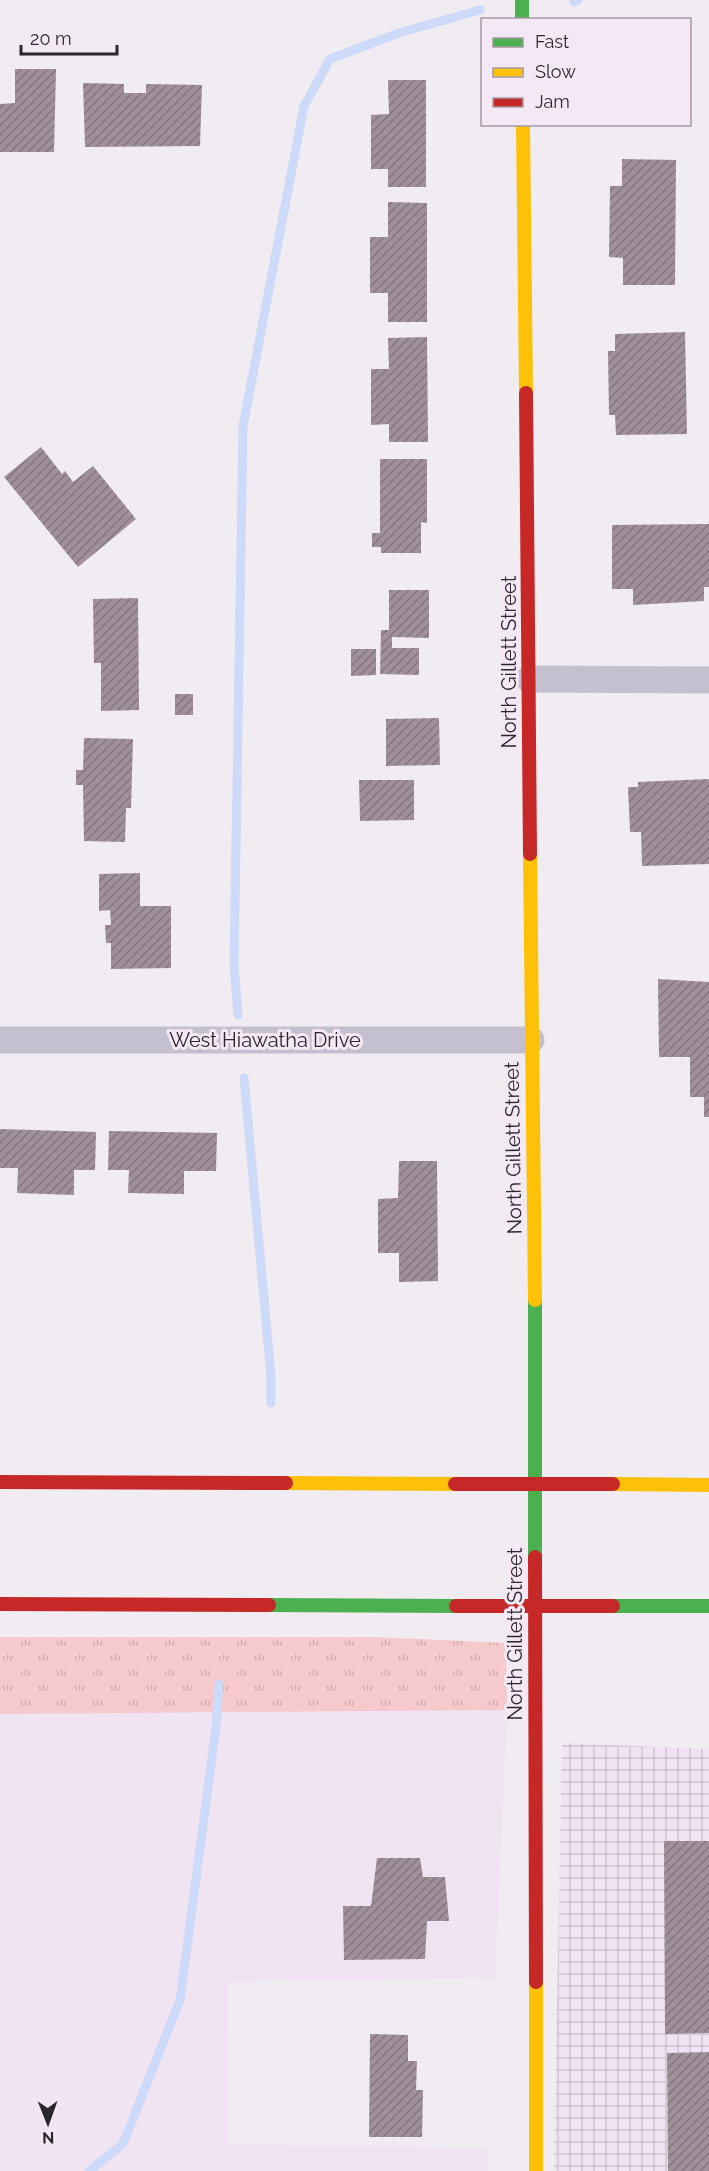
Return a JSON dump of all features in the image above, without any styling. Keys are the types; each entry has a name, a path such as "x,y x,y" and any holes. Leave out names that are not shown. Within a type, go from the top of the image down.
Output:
{"main road":[{"path":"522,0 522,18"},
{"name":"North Gillett Street","path":"523,126 535,1315 536,2171"},
{"path":"0,1482 709,1485"},
{"path":"0,1604 709,1606"}],"street":[{"path":"529,679 709,680"},
{"name":"West Hiawatha Drive","path":"0,1040 531,1040"}],"shaded area":[{"path":"507,1710 495,1978 228,1982 227,2145 487,2147 488,2171 0,2171 0,1714"},
{"path":"562,1743 709,1749 709,2171 554,2171"}],"green space":[{"path":"0,1637 373,1637 506,1643 507,1710 0,1714"}],"building":[{"path":"15,69 56,69 54,152 0,152 0,104 15,103"},
{"path":"388,80 426,80 426,187 388,187 388,169 371,169 371,115 389,114"},
{"path":"83,83 124,84 124,93 146,93 146,84 202,85 200,146 85,147"},
{"path":"622,159 676,160 675,285 623,285 623,258 609,257 610,186 622,186"},
{"path":"388,202 427,203 427,322 388,322 388,293 370,293 370,237 388,237"},
{"path":"685,332 687,434 616,435 615,415 609,415 608,351 615,351 615,334"},
{"path":"427,337 428,442 389,442 389,424 371,425 371,369 389,369 388,338"},
{"path":"41,447 62,474 65,471 73,482 93,466 136,519 78,567 4,477"},
{"path":"380,459 427,459 427,523 421,522 421,553 381,553 381,547 372,547 372,533 380,533"},
{"path":"709,524 709,587 704,587 704,601 633,605 633,589 612,589 612,525"},
{"path":"389,590 429,590 429,638 392,637 392,648 419,648 419,675 380,674 381,630 389,630"},
{"path":"138,598 139,710 101,711 101,663 94,663 93,599"},
{"path":"351,649 376,649 376,675 351,676"},
{"path":"175,694 193,694 193,715 175,715"},
{"path":"439,718 440,765 386,766 386,719"},
{"path":"84,738 133,739 131,808 126,808 125,842 84,841 83,785 76,785 76,770 83,770"},
{"path":"709,779 709,864 642,866 641,832 630,832 628,787 638,787 638,782"},
{"path":"359,780 414,780 414,820 360,821"},
{"path":"140,873 140,906 171,906 171,968 111,969 111,943 106,943 105,925 111,925 110,910 99,911 99,874"},
{"path":"658,979 709,982 709,1117 704,1117 704,1097 690,1097 690,1057 659,1057"},
{"path":"0,1129 96,1132 95,1170 74,1170 74,1195 17,1193 18,1168 0,1168"},
{"path":"109,1131 217,1133 216,1171 184,1171 184,1194 128,1193 129,1170 108,1170"},
{"path":"399,1161 437,1161 438,1281 399,1282 399,1253 378,1253 378,1199 398,1198"},
{"path":"664,1841 709,1841 709,2033 665,2034"},
{"path":"377,1858 420,1858 423,1877 445,1877 449,1921 427,1921 425,1959 344,1960 343,1906 371,1906"},
{"path":"370,2034 408,2035 408,2061 417,2061 416,2090 423,2090 422,2137 369,2137"},
{"path":"709,2052 709,2171 668,2171 667,2053"}],"waterway":[{"path":"574,2 578,0"},
{"path":"238,1015 234,965 243,426 304,106 330,59 399,33 480,10"},
{"path":"244,1078 271,1376 271,1403"},
{"path":"89,2171 123,2144 180,2000 216,1727 219,1684"}],"traffic: fast":[{"path":"522,0 522,18"},
{"path":"535,1300 535,1557"},
{"path":"269,1605 456,1606"},
{"path":"613,1606 709,1606"}],"traffic: slow":[{"path":"523,126 526,393"},
{"path":"530,854 535,1300"},
{"path":"286,1483 455,1484"},
{"path":"613,1484 709,1485"},
{"path":"536,1982 536,2171"}],"traffic: jam":[{"path":"526,393 530,854"},
{"path":"0,1482 286,1483"},
{"path":"455,1484 613,1484"},
{"path":"535,1557 536,1982"},
{"path":"0,1604 269,1605"},
{"path":"456,1606 613,1606"}]}
